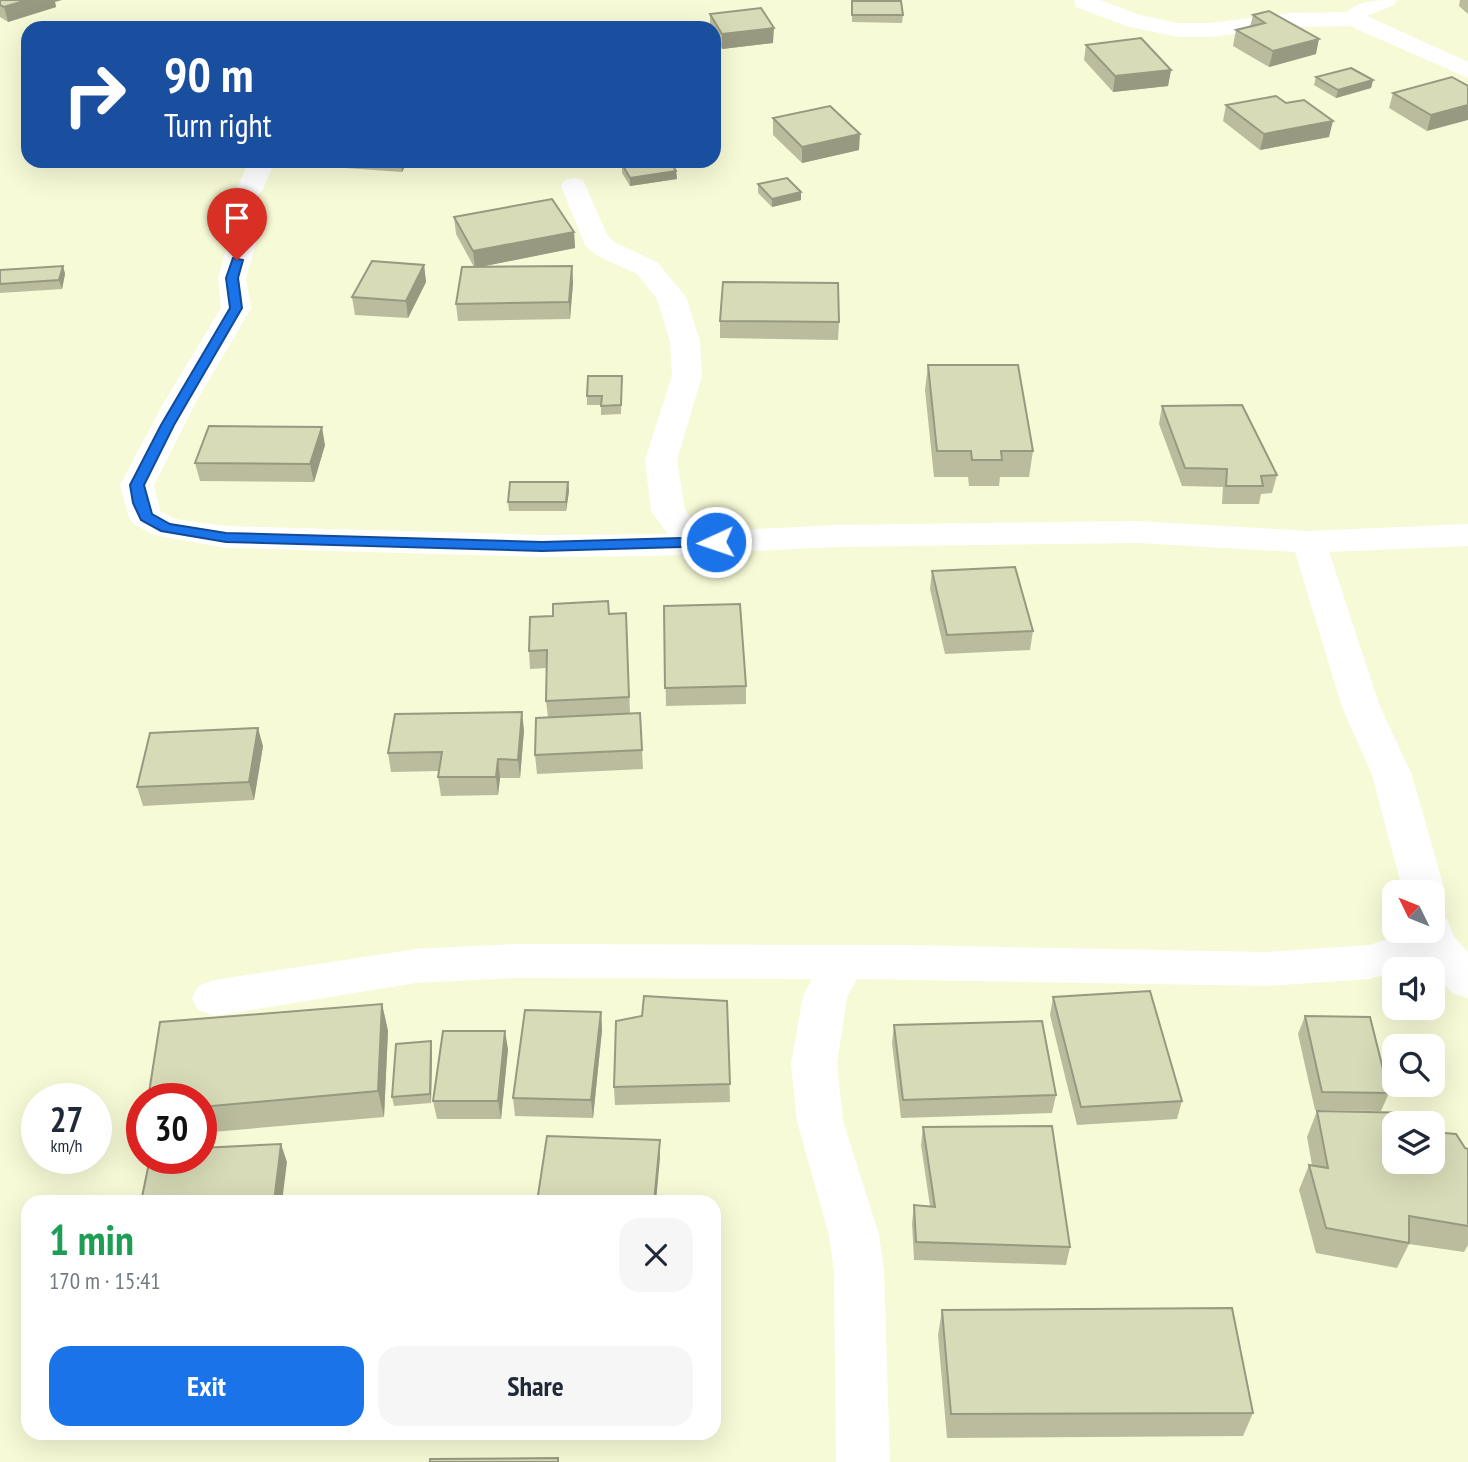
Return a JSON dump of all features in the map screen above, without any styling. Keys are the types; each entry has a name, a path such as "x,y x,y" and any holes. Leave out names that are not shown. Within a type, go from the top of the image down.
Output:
{"street":[{"path":"1354,19 1360,10 1386,0"},
{"path":"1084,2 1134,21 1178,30 1210,30 1290,20 1354,19 1468,71"},
{"path":"259,168 250,189 242,198 242,243 232,278 236,308 144,468 137,485 146,517 166,528 226,537 542,547 835,536 1138,532 1309,542 1468,536"},
{"path":"574,186 595,239 607,249 647,268 671,298 685,341 687,376 661,460 662,472 668,511 693,543"},
{"path":"1309,542 1361,707 1392,775 1421,880"},
{"path":"214,998 416,966 649,960 1268,969 1370,962 1418,943"},
{"path":"1438,943 1468,981"},
{"path":"844,962 825,996 814,1064 820,1121 854,1235 859,1271 863,1462"}],"building":[{"path":"0,0 27,0 4,7 0,5"},
{"path":"852,1 901,1 903,15 852,15"},
{"path":"761,8 774,28 722,34 721,21 714,21 710,14"},
{"path":"1269,11 1319,39 1273,51 1236,30 1265,23 1253,15"},
{"path":"1141,38 1171,70 1115,76 1086,45"},
{"path":"1351,68 1373,80 1338,90 1316,77"},
{"path":"1452,77 1468,86 1468,105 1431,115 1393,93"},
{"path":"1276,96 1286,103 1304,100 1333,121 1264,134 1226,105"},
{"path":"830,106 860,134 802,147 773,118"},
{"path":"624,168 674,168 676,171 630,178"},
{"path":"787,178 801,192 772,199 758,184"},
{"path":"552,199 574,232 473,251 454,217"},
{"path":"372,261 424,265 406,301 352,297"},
{"path":"63,266 59,280 0,284 0,270"},
{"path":"572,266 569,302 456,304 462,267"},
{"path":"723,282 838,283 839,322 720,321"},
{"path":"928,365 1018,365 1033,451 1001,451 1002,460 972,460 971,451 937,451"},
{"path":"588,376 622,376 621,405 601,406 602,396 587,396"},
{"path":"1242,405 1277,475 1261,476 1263,486 1226,486 1227,469 1185,468 1162,406"},
{"path":"209,426 322,427 310,464 195,463"},
{"path":"510,482 568,482 566,502 508,502"},
{"path":"1015,567 1033,631 947,635 932,571"},
{"path":"608,601 609,614 626,613 629,697 546,701 547,650 529,651 530,617 553,616 553,604"},
{"path":"740,604 746,686 665,688 664,606"},
{"path":"522,712 518,760 498,759 496,777 438,777 442,752 388,753 395,714"},
{"path":"640,713 642,750 535,755 536,718"},
{"path":"258,728 249,782 137,787 150,733"},
{"path":"1150,991 1182,1101 1081,1107 1053,997"},
{"path":"644,996 727,1001 730,1084 614,1087 616,1021 642,1016"},
{"path":"382,1004 378,1091 217,1106 217,1083 150,1083 160,1022"},
{"path":"525,1010 601,1012 591,1100 513,1098"},
{"path":"1305,1016 1370,1017 1382,1065 1382,1093 1322,1092"},
{"path":"1042,1021 1056,1095 903,1100 894,1025"},
{"path":"443,1031 505,1031 498,1101 433,1101"},
{"path":"431,1041 430,1094 392,1097 396,1044"},
{"path":"1317,1111 1382,1112 1382,1174 1445,1174 1445,1133 1456,1134 1468,1149 1468,1226 1409,1216 1409,1243 1326,1228 1309,1165 1328,1168"},
{"path":"1052,1126 1070,1247 916,1242 914,1205 935,1207 923,1127"},
{"path":"547,1136 660,1140 655,1195 538,1195"},
{"path":"281,1144 275,1195 142,1195 147,1174 217,1174 217,1147"},
{"path":"1232,1308 1253,1413 951,1414 942,1310"},
{"path":"558,1458 558,1462 430,1462 430,1459"}],"route":[{"path":"237,260 232,278 236,308 167,425 137,485 146,517 166,528 226,537 542,547 716,542"}]}
